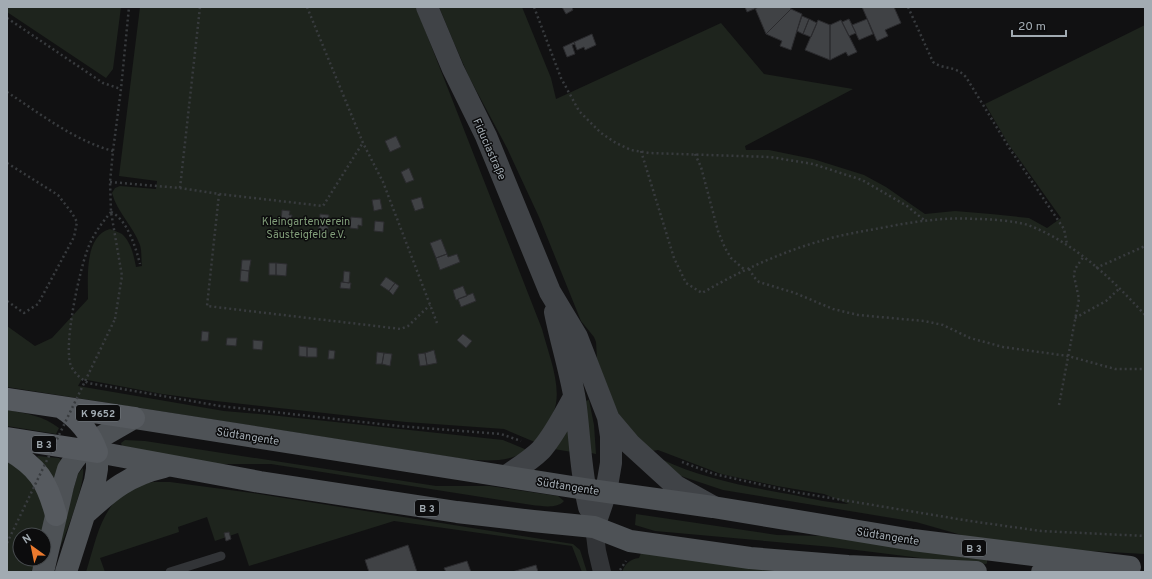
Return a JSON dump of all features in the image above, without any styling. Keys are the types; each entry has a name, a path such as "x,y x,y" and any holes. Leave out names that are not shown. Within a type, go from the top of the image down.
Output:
{"highway":[{"name":"Südtangente","path":"7,399 134,418"},
{"path":"62,408 72,414 82,424 90,448"},
{"name":"B 3","path":"7,438 90,448"},
{"path":"7,449 21,457 43,479 48,489 56,514"}],"main road":[{"name":"Fiduciastraße","path":"427,7 453,69 486,136 550,292 568,365 574,397 585,489 594,527"},
{"name":"Fiduciastraße","path":"550,292 577,337 608,418 612,450 611,463 606,492 594,527"},
{"path":"506,476 531,459 541,450 557,430 574,397"},
{"path":"43,572 68,470 90,448 134,418"},
{"name":"Südtangente","path":"134,418 585,489 713,507 913,540 1138,567"},
{"path":"608,418 630,444 676,486 713,507"},
{"path":"66,572 96,475 98,460 90,448"},
{"name":"B 3","path":"90,448 167,466 260,482 457,512 594,527 630,541 750,558 848,566 976,572"},
{"path":"84,514 106,495 126,481 148,470 167,466"},
{"name":"Südtangente","path":"1042,572 1138,567"}],"street":[{"path":"594,527 597,552 602,572"}],"lane":[{"path":"170,572 220,556"}],"path":[{"path":"7,543 115,319 122,276 110,212 110,182 129,7"},
{"path":"180,188 200,7"},
{"path":"307,7 363,143 383,182 437,322"},
{"path":"534,7 561,78 578,111 601,134 616,143 631,150 649,153 770,157 813,164 862,180 907,206 924,220"},
{"path":"908,7 933,62 939,66 953,68 960,71 966,77 1010,149 1064,229 1067,244"},
{"path":"7,18 103,83 121,89"},
{"path":"7,92 57,124 98,147 113,151"},
{"path":"110,182 180,188 323,206 363,143"},
{"path":"641,151 674,258 686,283 702,293 745,270 824,240 856,232 924,220 957,218 991,219 1027,225 1067,244 1084,256 1120,288 1145,315"},
{"path":"695,154 701,167 724,248 731,258 745,270"},
{"path":"7,163 58,195 77,222 74,237 38,304 24,313 7,301"},
{"path":"219,194 207,306 401,329 408,326 430,306"},
{"path":"110,212 118,215 125,227 135,245 140,264"},
{"path":"110,212 100,225 87,251 74,299 69,356 73,369 80,379 88,383 220,406"},
{"path":"1096,268 1145,246"},
{"path":"1059,405 1079,298 1074,276 1075,269 1084,256"},
{"path":"749,269 759,282 795,293 834,309 858,315 924,321 943,325 970,338 1003,347 1068,356 1115,368 1145,369"},
{"path":"1075,318 1106,300 1120,288"}],"green space":[{"path":"7,7 121,7 113,69 106,78 7,12"},
{"name":"Kleingartenverein Säusteigfeld e.V.","path":"140,7 416,7 542,329 551,360 556,383 556,404 537,443 504,429 406,422 216,401 162,394 82,379 78,386 224,411 503,440 527,450 505,459 464,459 7,387 7,326 35,346 52,338 88,299 89,259 96,240 102,233 110,229 122,234 130,245 136,267 142,266 140,245 114,200 112,193 115,188 120,186 156,189 157,181 119,176"},
{"path":"439,7 522,7 551,78 556,99 721,23 764,74 853,89 745,146 746,150 769,150 813,159 864,175 886,187 925,214 955,211 1029,218 1047,228 1061,218 1009,145 985,104 1145,25 1145,554 1072,550 965,536 916,522 723,490 678,475 661,459 693,472 726,482 822,501 849,504 824,494 721,474 658,450 645,452 621,420 597,359 596,342 594,337 581,321 539,217 507,148 469,77"},
{"path":"589,400 594,425 596,454 586,452 585,401"},
{"path":"7,410 41,418 59,428 56,434 7,426"},
{"path":"568,423 572,452 554,449"},
{"path":"125,440 145,441 436,486 490,486 558,496 564,501 561,504 553,506 540,506 271,464 210,464 122,446 121,443"},
{"path":"37,457 59,458 61,460 56,481"},
{"path":"7,461 31,477 46,511 44,527 12,527 12,567 33,567 31,572 7,572"},
{"path":"83,468 78,497 70,523 58,552 56,548 78,474"},
{"path":"153,482 170,482 259,494 573,544 580,550 587,572 582,572 572,546 394,521 249,566 238,533 215,541 207,517 178,527 179,532 100,558 105,572 86,572 100,528 113,504 123,494 136,487"},
{"path":"636,514 777,535 824,536 987,560 987,563 937,560 832,547 655,531 635,525"},
{"path":"641,553 835,572 622,572 628,562 639,558"}],"building":[{"path":"562,7 572,7 573,10 566,14"},
{"path":"745,7 759,7 747,12"},
{"path":"790,7 791,9 766,34 755,8"},
{"path":"862,7 894,7 901,23 885,30 888,36 877,41"},
{"path":"791,9 802,14 791,50 780,46 782,41 766,34"},
{"path":"802,16 809,19 803,34 797,31"},
{"path":"809,19 817,23 811,37 803,34"},
{"path":"849,19 856,33 849,36 842,22"},
{"path":"867,19 873,34 859,40 852,25"},
{"path":"818,20 830,25 830,60 805,50"},
{"path":"841,20 857,52 848,56 846,52 830,60 830,25"},
{"path":"592,34 596,45 585,50 584,47 577,50 574,42"},
{"path":"574,42 575,44 572,45 575,54 567,57 563,47"},
{"path":"396,136 401,147 390,152 385,141"},
{"path":"409,168 414,180 406,183 401,172"},
{"path":"421,197 424,208 415,211 411,200"},
{"path":"380,199 382,209 374,211 372,200"},
{"path":"282,210 290,211 289,215 292,215 291,222 281,221"},
{"path":"320,214 329,215 328,226 319,225"},
{"path":"351,217 362,218 362,226 358,225 358,229 350,228"},
{"path":"375,221 384,222 383,232 374,231"},
{"path":"319,225 328,226 328,233 318,233"},
{"path":"441,239 447,254 436,258 430,243"},
{"path":"447,254 448,257 457,254 460,262 440,270 436,258"},
{"path":"242,260 251,260 249,271 241,270"},
{"path":"269,263 276,263 276,275 269,275"},
{"path":"276,263 287,264 286,276 276,275"},
{"path":"241,270 249,271 248,282 240,281"},
{"path":"344,271 350,272 349,283 343,282"},
{"path":"386,277 395,283 389,291 380,285"},
{"path":"341,282 351,283 350,289 340,288"},
{"path":"395,283 399,286 393,295 389,291"},
{"path":"463,286 467,296 456,300 453,290"},
{"path":"473,293 476,301 461,307 458,299"},
{"path":"202,331 209,332 208,341 201,341"},
{"path":"463,334 472,341 466,348 457,340"},
{"path":"227,338 237,338 236,346 226,345"},
{"path":"253,340 263,341 262,350 253,349"},
{"path":"299,346 307,347 307,357 299,356"},
{"path":"307,347 317,348 317,357 307,357"},
{"path":"329,350 335,351 334,359 328,359"},
{"path":"434,350 437,363 427,365 425,353"},
{"path":"377,352 384,353 382,364 376,364"},
{"path":"384,353 392,354 390,366 382,364"},
{"path":"425,353 427,365 420,366 418,354"},
{"path":"229,532 231,539 226,541 224,533"},
{"path":"408,545 417,572 369,572 365,560"},
{"path":"467,561 471,572 446,572 444,568"},
{"path":"536,565 538,572 512,572"}]}
